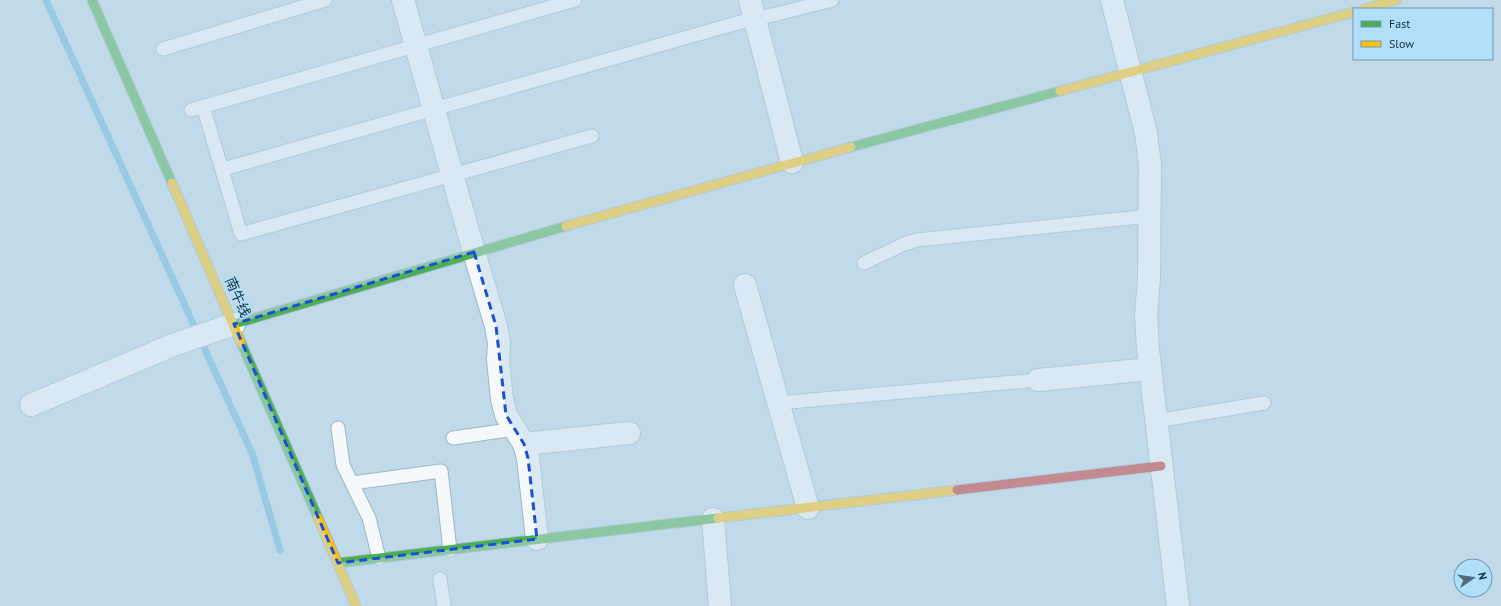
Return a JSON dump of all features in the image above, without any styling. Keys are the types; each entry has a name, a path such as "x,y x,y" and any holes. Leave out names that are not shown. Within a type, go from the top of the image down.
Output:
{"street":[{"name":"南牛线","path":"92,0 356,606"},
{"path":"403,0 496,326 499,343 498,360 502,399 506,415 519,437 528,458 537,539"},
{"path":"1112,0 1146,133 1150,165 1149,278 1146,315 1160,466 1178,606"},
{"path":"1368,8 1396,0"},
{"path":"753,9 792,162"},
{"path":"31,405 184,341 234,324 474,252 792,162 1353,12"},
{"path":"745,285 808,508"},
{"path":"1038,380 1150,368"},
{"path":"519,437 629,433"},
{"path":"338,563 1160,466"},
{"path":"713,519 720,606"}],"lane":[{"path":"163,49 325,0"},
{"path":"191,110 575,0"},
{"path":"223,169 434,109 753,9 773,15 832,0"},
{"path":"203,106 223,169 241,234 592,136"},
{"path":"864,263 904,244 917,240 1150,216"},
{"path":"778,403 1038,380"},
{"path":"1156,421 1264,403"},
{"path":"338,428 343,465 369,518 379,558"},
{"path":"453,438 519,437"},
{"path":"352,483 441,471 450,550"},
{"path":"440,579 444,606"}],"path":[{"path":"0,475 26,464 43,446 40,427 31,405"}],"highlighted area":[{"path":"474,252 496,326 506,415 524,444 528,458 537,539 338,563 234,324"}],"waterway":[{"path":"46,0 252,453 280,550"}],"traffic: fast":[{"path":"92,0 172,183"},
{"path":"851,147 1060,91"},
{"path":"234,324 566,226"},
{"path":"241,343 318,518"},
{"path":"338,563 718,518"}],"traffic: slow":[{"path":"1368,8 1396,0"},
{"path":"1060,91 1353,12"},
{"path":"566,226 851,147"},
{"path":"172,183 241,343"},
{"path":"718,518 957,490"},
{"path":"318,518 356,606"}],"traffic: jam":[{"path":"957,490 1161,466"}]}
